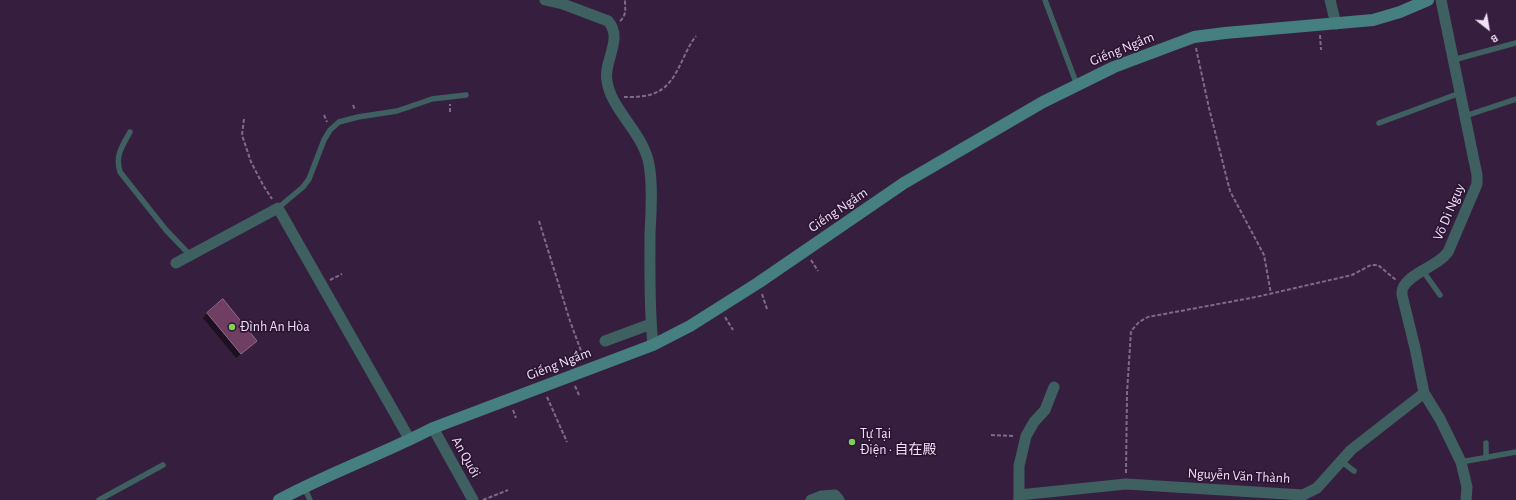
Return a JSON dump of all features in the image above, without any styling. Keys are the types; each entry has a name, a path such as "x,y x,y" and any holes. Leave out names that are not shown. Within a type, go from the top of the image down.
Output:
{"street":[{"path":"545,0 563,2 608,21 612,26 615,40 606,69 606,81 611,97 645,148 649,164 651,203 649,294 653,345"},
{"path":"1330,0 1336,24"},
{"name":"Giếng Ngầm","path":"279,500 304,486 410,440 433,428 653,345 690,326 758,283 904,183 1043,102 1114,66 1194,37 1373,20 1400,12 1428,0"},
{"name":"Võ Di Nguy","path":"1403,286 1411,279 1443,259 1448,252 1477,184 1477,175 1441,0"},
{"path":"176,262 278,208 410,440"},
{"path":"1403,286 1402,295 1424,393 1440,419 1461,462 1467,487 1466,500"},
{"path":"605,341 651,324"},
{"path":"1019,498 1019,466 1026,436 1034,422 1045,410 1054,387"},
{"name":"Nguyễn Văn Thành","path":"1019,498 1126,484 1303,498 1317,488 1351,450 1424,393"},
{"name":"An Quới","path":"433,428 473,500"},
{"path":"811,500 821,496 835,495 839,500"}],"lane":[{"path":"1045,0 1078,85"},
{"path":"1453,60 1516,43"},
{"path":"1379,123 1460,93"},
{"path":"278,208 303,187 309,179 324,140 330,130 339,122 358,117 397,111 432,99 466,95"},
{"path":"1465,116 1516,99"},
{"path":"130,132 118,156 120,172 166,230 190,255"},
{"path":"1423,271 1440,295"},
{"path":"1486,443 1486,458"},
{"path":"1461,462 1516,452"},
{"path":"1341,461 1354,471"},
{"path":"99,500 163,465"},
{"path":"304,486 310,500"}],"path":[{"path":"612,26 624,18 625,0"},
{"path":"1319,26 1321,50"},
{"path":"611,97 648,96 665,87 670,83 691,42 696,36"},
{"path":"1194,37 1209,108 1230,191 1252,236 1264,255 1271,294"},
{"path":"244,119 242,135 251,162 263,185 278,208"},
{"path":"538,221 570,321 588,369"},
{"path":"1126,484 1127,393 1131,331 1139,322 1148,316 1271,294 1352,275 1371,265 1378,265 1403,286"},
{"path":"758,283 767,309"},
{"path":"720,307 733,330"},
{"path":"542,387 567,442"},
{"path":"991,435 1026,436"},
{"path":"482,500 508,490"}],"building":[{"name":"Đình An Hòa","path":"223,299 257,341 241,354 207,313"}],"place":[{"name":"Đình An Hòa","path":"232,327"},
{"name":"Tự Tại Điện • 自在殿","path":"852,442"}]}
